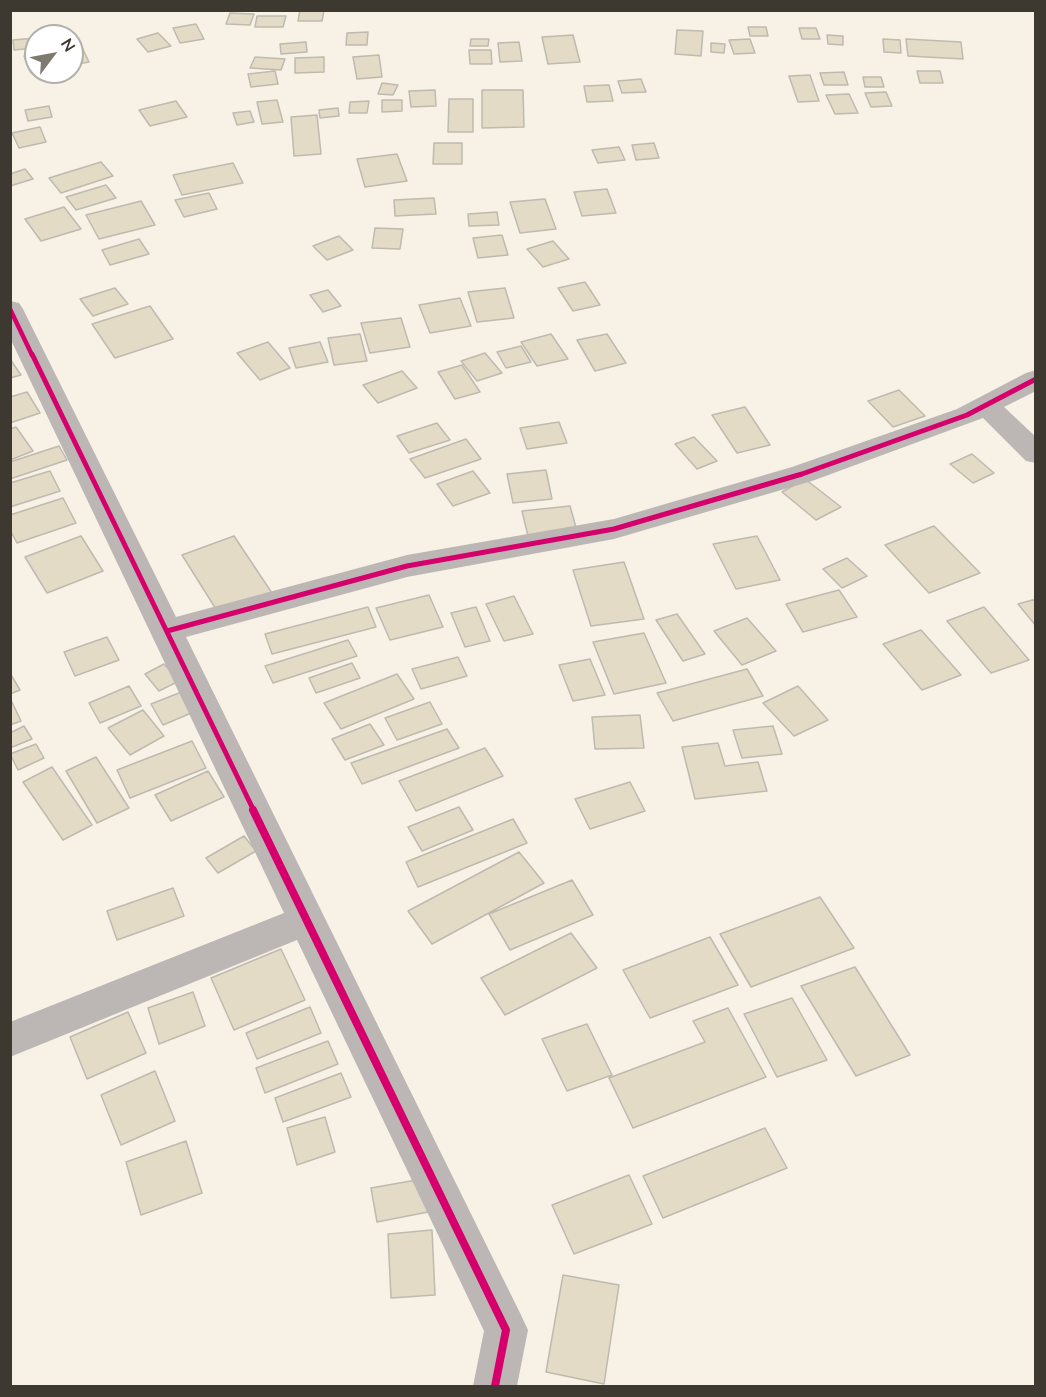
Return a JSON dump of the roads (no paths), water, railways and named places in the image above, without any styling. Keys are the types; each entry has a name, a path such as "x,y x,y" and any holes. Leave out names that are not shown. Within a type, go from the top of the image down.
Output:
{"street":[{"path":"10,309 506,1330 495,1386"},
{"path":"167,631 408,566 614,529 802,474 967,415 1035,379"},
{"path":"986,405 1035,454"},
{"path":"10,1040 307,920"}]}
